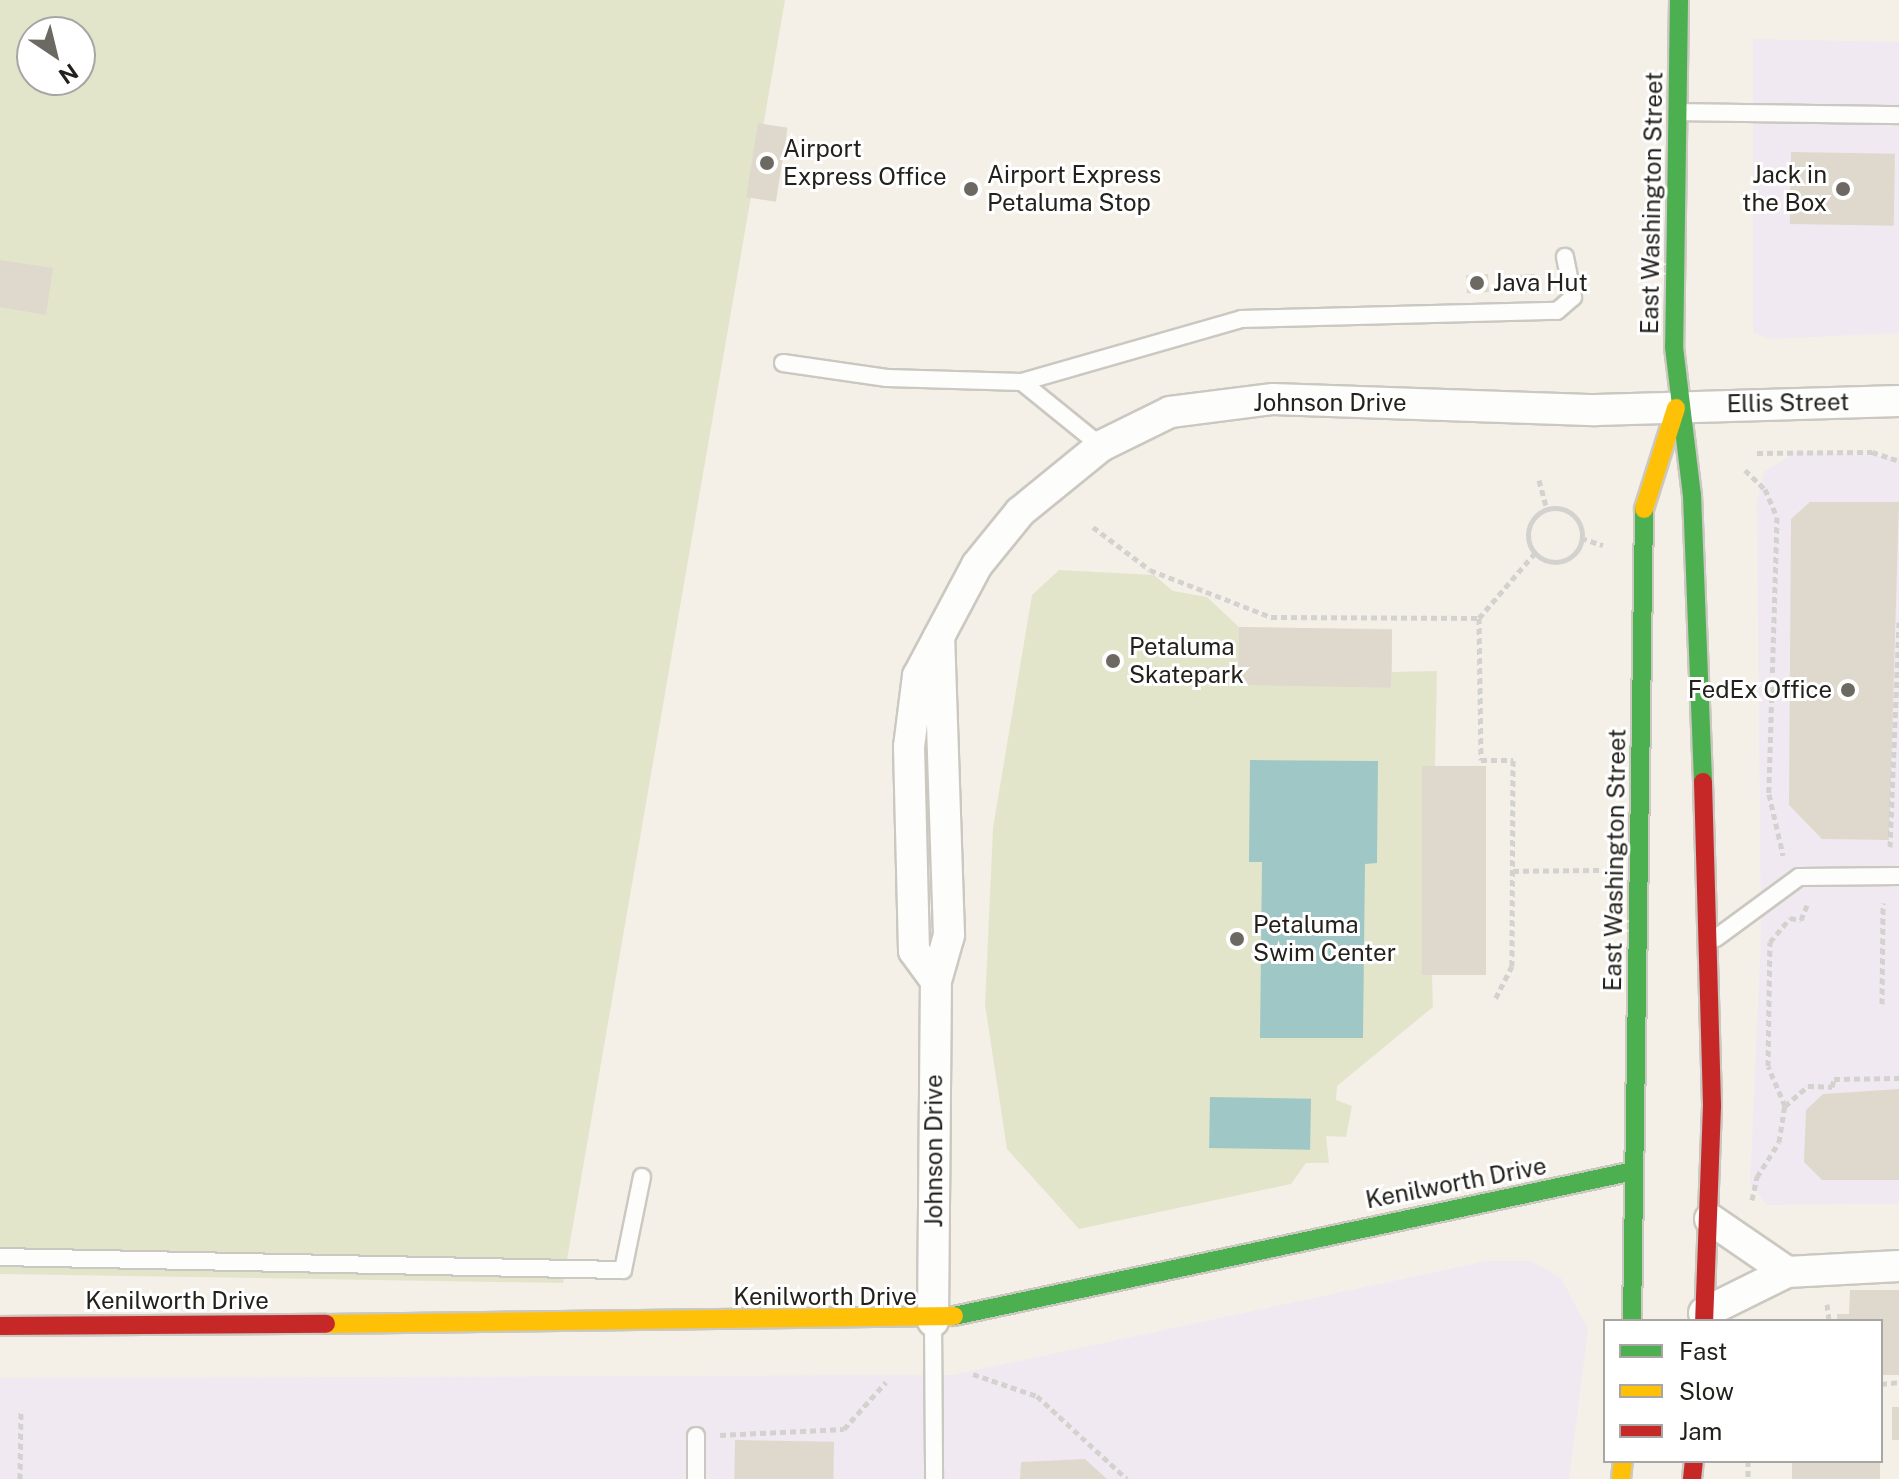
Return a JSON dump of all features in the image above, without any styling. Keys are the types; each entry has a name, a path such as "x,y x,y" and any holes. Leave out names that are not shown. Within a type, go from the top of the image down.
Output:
{"main road":[{"name":"East Washington Street","path":"1679,0 1677,406 1692,495 1709,944 1710,1219 1704,1317"},
{"name":"East Washington Street","path":"1632,1319 1644,493 1677,406"},
{"name":"Kenilworth Drive","path":"0,1326 933,1321 1634,1171"}],"street":[{"name":"Johnson Drive","path":"933,1321 936,981 949,935 939,637 954,598 1020,512 1101,446 1170,412 1273,399 1596,410 1677,406"},
{"name":"Ellis Street","path":"1677,406 1899,401"},
{"path":"1710,1219 1787,1272"},
{"path":"1704,1317 1787,1272 1899,1266"}],"lane":[{"path":"1678,112 1899,115"},
{"path":"783,363 887,378 1022,382 1241,319 1557,311 1573,297 1565,257"},
{"path":"1022,382 1101,446"},
{"path":"1709,944 1799,877 1899,876"},
{"path":"0,1257 623,1270 642,1177"},
{"path":"933,1321 934,1479"},
{"path":"696,1436 696,1479"}],"path":[{"path":"1757,453 1872,452 1899,461"},
{"path":"1745,470 1765,489 1777,517 1769,794 1783,855"},
{"path":"1539,480 1547,509"},
{"path":"1535,553 1560,561 1574,553 1581,538 1572,515 1547,509"},
{"path":"1535,553 1529,528 1547,509"},
{"path":"1093,527 1150,570 1271,617 1479,618"},
{"path":"1581,538 1612,548"},
{"path":"1495,999 1512,966 1513,760 1481,760 1479,618 1535,553"},
{"path":"1879,847 1892,847 1899,622"},
{"path":"1513,871 1612,870"},
{"path":"1740,1240 1757,1177 1779,1142 1785,1106 1768,1066 1770,942 1790,918 1801,920 1809,908 1803,897"},
{"path":"1882,1004 1883,902"},
{"path":"1785,1106 1808,1086 1832,1087 1834,1079 1899,1078"},
{"path":"973,1374 1037,1396 1127,1479"},
{"path":"696,1436 844,1429 886,1382"},
{"path":"20,1479 21,1411"}],"shaded area":[{"path":"1753,39 1899,42 1899,333 1772,339 1753,333"},
{"path":"1795,452 1899,457 1899,1204 1767,1205 1750,1185 1761,937 1757,500 1764,472"},
{"path":"1487,1261 1532,1261 1561,1278 1588,1329 1569,1479 0,1479 0,1378 953,1375"}],"green space":[{"path":"0,0 785,0 563,1283 0,1274"},
{"name":"Petaluma Swim Center","path":"1059,570 1154,575 1173,591 1207,597 1239,627 1392,629 1392,672 1437,671 1435,766 1486,975 1432,975 1433,1007 1337,1086 1336,1100 1352,1106 1346,1137 1326,1136 1329,1163 1306,1163 1291,1184 1079,1229 1007,1149 985,1005 993,828 1032,595"}],"water":[{"name":"Petaluma Swim Center","path":"1250,760 1378,761 1377,863 1365,864 1363,1038 1260,1038 1262,862 1249,862"},
{"path":"1210,1097 1311,1099 1310,1150 1209,1148"}],"building":[{"name":"Airport Express Office","path":"758,123 788,128 776,202 746,197"},
{"name":"Jack in the Box","path":"1791,152 1895,154 1894,226 1790,224"},
{"path":"0,260 53,268 46,315 0,307"},
{"name":"Java Hut","path":"1488,274 1489,292 1467,293 1466,275"},
{"path":"1535,274 1536,292 1509,293 1508,275"},
{"path":"1810,502 1899,502 1889,840 1822,839 1789,805 1791,519"},
{"path":"1239,627 1392,630 1391,688 1238,685"},
{"path":"1422,766 1486,766 1486,975 1422,975"},
{"path":"1899,1089 1899,1180 1822,1180 1804,1162 1806,1110 1823,1094"},
{"path":"1850,1290 1899,1290 1899,1375 1883,1375 1883,1319 1837,1319 1837,1314 1849,1314"},
{"path":"1892,1407 1899,1407 1899,1440 1892,1440"},
{"path":"735,1440 834,1442 833,1479 734,1479"},
{"path":"1085,1459 1107,1479 1020,1479 1021,1462"},
{"path":"1792,1463 1880,1463 1880,1479 1792,1479"}],"traffic: fast":[{"path":"1679,0 1674,347 1692,495 1703,782"},
{"path":"1632,1319 1644,509"},
{"path":"954,1316 1634,1171"}],"traffic: slow":[{"path":"1644,509 1676,408"},
{"path":"326,1324 954,1316"},
{"path":"1621,1479 1623,1463"}],"traffic: jam":[{"path":"1703,782 1712,1106 1704,1319"},
{"path":"0,1326 326,1324"},
{"path":"1692,1479 1694,1463"}],"place":[{"name":"Airport Express Office","path":"767,163"},
{"name":"Airport Express Petaluma Stop","path":"971,189"},
{"name":"Jack in the Box","path":"1843,189"},
{"name":"Java Hut","path":"1477,283"},
{"name":"Petaluma Skatepark","path":"1113,661"},
{"name":"FedEx Office","path":"1848,690"},
{"name":"Petaluma Swim Center","path":"1237,939"}]}
